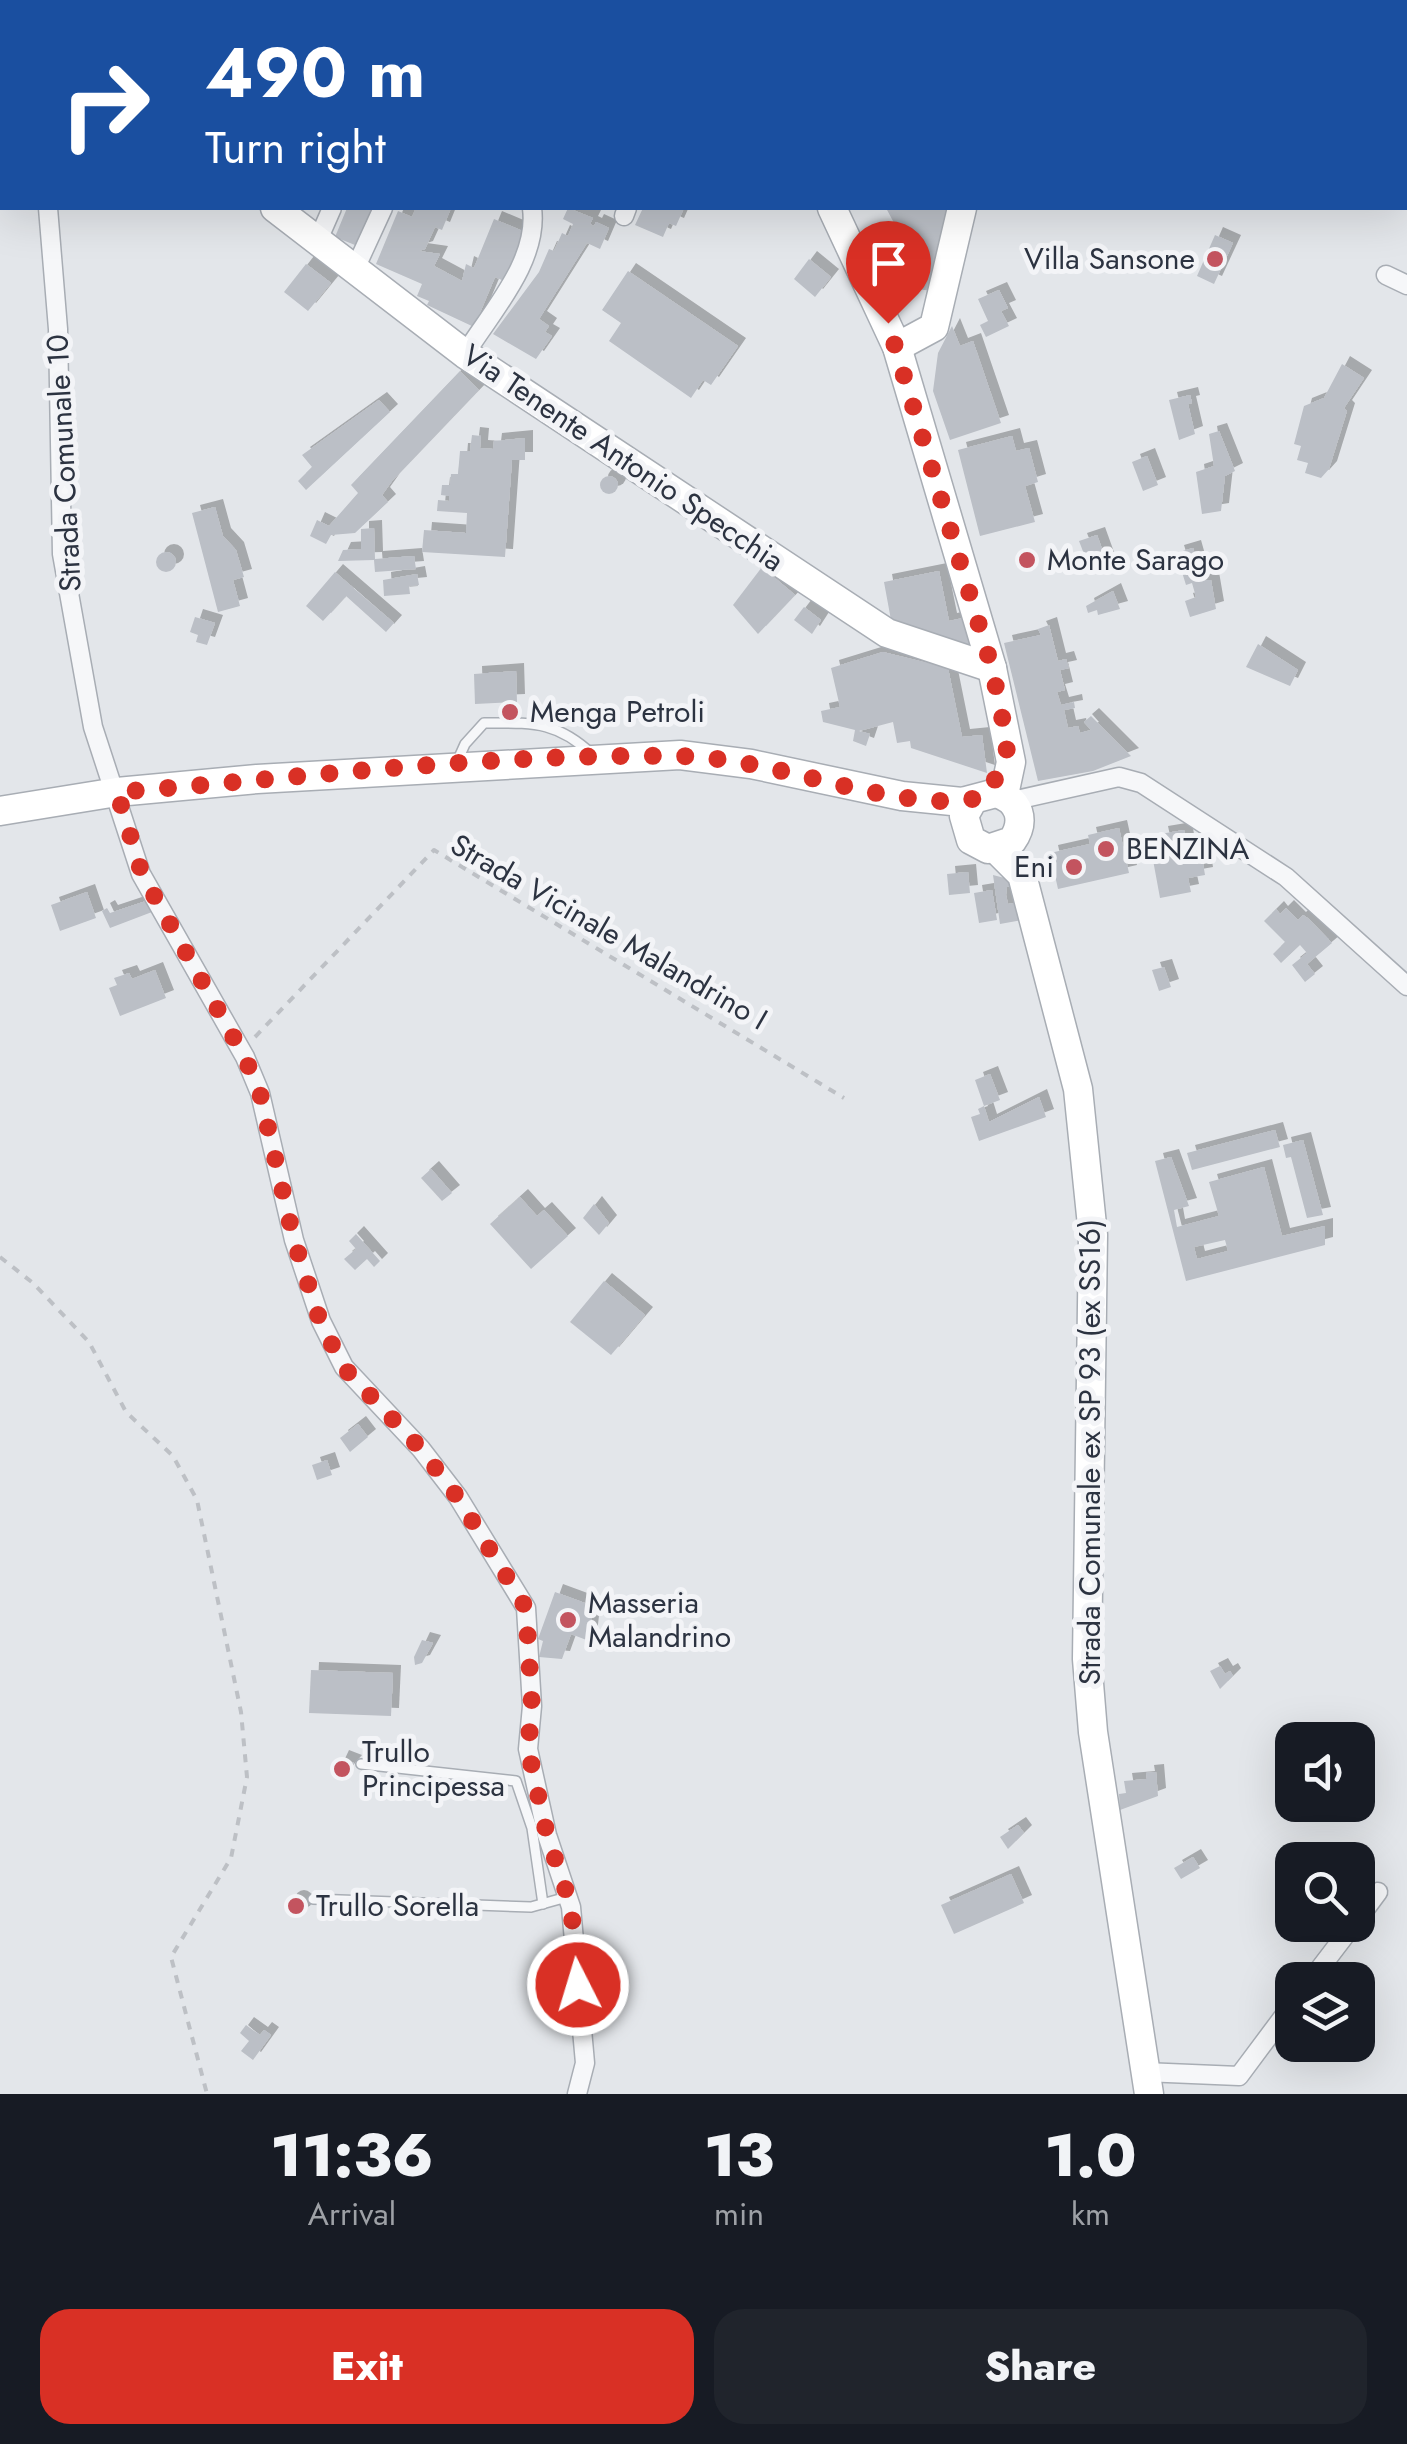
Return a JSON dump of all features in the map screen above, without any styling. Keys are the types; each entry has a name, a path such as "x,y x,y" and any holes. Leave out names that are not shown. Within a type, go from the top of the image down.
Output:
{"main road":[{"name":"Via Tenente Antonio Specchia","path":"278,210 465,354 887,633 992,668"},
{"path":"833,210 897,347 992,668 1008,746 995,797"},
{"path":"897,347 934,327 962,210"},
{"path":"0,811 117,792 456,766 680,756 734,762 902,796 995,797 1020,818 1019,830 1012,841 996,849 976,844 965,829 941,812 902,796"},
{"path":"965,829 966,810 995,797"},
{"name":"Strada Comunale ex SP 93 (ex SS16)","path":"1019,830 1027,846 1040,930 1078,1089 1093,1235 1087,1659 1093,1732 1146,2083"},
{"name":"Strada Comunale ex SP 93 (ex SS16)","path":"996,849 1022,875 1040,930"}],"street":[{"name":"Strada Comunale 10","path":"48,210 58,328 62,554 93,728 142,874 241,1051 272,1132 284,1204 320,1321 344,1368 421,1449 458,1498 526,1608 532,1706 528,1749 547,1835 567,1897 585,2064 577,2094"},
{"path":"318,240 331,210"},
{"path":"355,269 382,210"},
{"path":"465,354 528,253 535,230 532,210"},
{"path":"1386,275 1407,285"},
{"path":"995,797 1118,777 1140,783 1286,877 1407,986"},
{"path":"1375,1896 1378,1892"},
{"path":"1325,1962 1340,1942"},
{"path":"1146,2083 1239,2076 1275,2028"}],"lane":[{"path":"456,766 464,744 484,723 542,722 576,738 596,758"},
{"path":"362,1764 516,1781 532,1828 544,1904"},
{"path":"313,1899 544,1904 567,1897"}],"path":[{"name":"Strada Vicinale Malandrino I","path":"241,1051 434,850 844,1098"},
{"path":"0,1257 33,1282 89,1342 126,1412 173,1456 197,1500 240,1712 247,1777 231,1858 171,1958 207,2094"}],"building":[{"path":"346,210 375,210 360,247 335,237"},
{"path":"415,210 450,210 442,230 435,227 425,249 419,251 440,254 434,266 462,281 466,264 474,268 494,219 525,232 504,281 495,277 474,327 427,305 429,301 417,296 422,284 376,264 398,211 412,217"},
{"path":"567,210 573,210 593,218 590,224 594,226 596,222 609,228 600,249 587,243 539,319 549,326 545,332 552,336 536,359 493,334 539,272 549,249 554,251 562,233 568,236 573,224 563,219"},
{"path":"642,210 683,210 676,226 669,223 663,237 635,225"},
{"path":"887,210 949,210 933,291 916,289 906,282 915,251 909,251"},
{"name":"Villa Sansone","path":"1215,235 1233,243 1214,284 1197,276"},
{"path":"809,259 831,277 815,297 794,279"},
{"path":"306,264 331,283 308,311 284,292"},
{"path":"628,271 738,346 711,385 703,380 691,398 609,341 621,323 602,310"},
{"path":"999,290 1008,308 1001,311 1009,326 986,337 980,325 988,321 978,299"},
{"path":"952,326 960,346 973,341 1001,423 950,440 933,391 938,353"},
{"path":"1342,364 1364,378 1344,408 1347,411 1329,469 1321,478 1305,473 1308,463 1297,460 1301,446 1294,444 1304,406 1324,398"},
{"path":"460,371 479,390 392,481 382,495 388,502 355,533 331,535 326,544 310,536 317,520 329,526 358,493 351,485"},
{"path":"1190,395 1192,403 1188,404 1195,434 1179,440 1169,400"},
{"path":"379,400 390,412 306,490 298,481 312,467 302,455"},
{"path":"1219,431 1235,471 1225,476 1221,511 1202,514 1196,472 1214,466 1209,434"},
{"path":"472,435 481,436 480,448 493,449 494,441 525,438 525,460 512,460 505,557 422,552 424,530 466,533 467,513 437,511 438,500 449,501 449,496 441,495 442,485 450,485 451,474 458,474 460,451 470,451"},
{"path":"1012,436 1016,451 1029,448 1038,482 1025,486 1035,522 980,536 958,450"},
{"path":"1147,456 1158,485 1143,491 1132,462"},
{"path":"609,476 616,478 616,492 609,494 602,492 600,485 602,478"},
{"path":"215,507 223,536 236,550 244,577 233,580 240,606 218,612 192,513"},
{"path":"374,528 375,559 414,556 416,569 375,572 374,560 338,561 343,550 361,549 361,529"},
{"path":"1097,535 1106,560 1089,567 1079,541"},
{"path":"1193,548 1202,580 1211,580 1216,609 1190,617 1185,601 1196,597 1192,583 1186,585 1176,553"},
{"path":"166,552 176,562 166,572 156,562"},
{"path":"762,567 795,595 758,634 733,605"},
{"path":"939,571 949,621 968,617 974,648 893,631 884,582"},
{"path":"335,572 394,623 386,632 346,596 323,621 306,606"},
{"path":"417,574 419,585 409,586 410,594 384,596 383,580"},
{"path":"1113,591 1120,609 1098,615 1097,610 1088,613 1086,606"},
{"path":"804,607 821,620 812,634 794,620"},
{"path":"195,617 215,623 207,645 196,642 198,635 190,632"},
{"path":"1049,625 1058,661 1066,659 1069,668 1060,670 1065,690 1057,692 1061,705 1074,702 1075,708 1064,710 1068,728 1078,726 1080,733 1091,730 1084,722 1091,716 1131,756 1093,771 1038,781 1004,643 1041,635 1038,629"},
{"path":"1258,644 1298,670 1290,686 1246,667"},
{"path":"883,652 948,668 962,737 982,735 987,773 911,748 910,741 897,743 893,722 859,731 870,734 866,746 853,741 855,730 823,722 821,711 840,707 831,668"},
{"path":"516,671 517,702 475,704 474,674"},
{"path":"1119,828 1129,873 1058,889 1050,853 1090,844 1088,835"},
{"path":"1184,830 1188,854 1201,851 1205,875 1188,878 1191,892 1160,898 1153,860 1164,853 1160,834"},
{"path":"968,872 970,893 949,895 947,874"},
{"path":"993,875 1024,883 1007,887 1006,895 1008,904 1024,901 1028,919 1000,924"},
{"path":"992,890 997,920 979,923 974,893"},
{"path":"87,892 96,918 60,931 51,905"},
{"path":"146,901 152,912 110,928 102,911 107,908 110,913"},
{"path":"1286,908 1298,920 1303,915 1309,919 1332,943 1307,964 1315,974 1305,982 1292,965 1307,953 1300,945 1281,963 1273,954 1285,942 1264,921 1276,909 1280,914"},
{"path":"1164,967 1171,987 1159,991 1152,970"},
{"path":"155,970 166,998 120,1016 109,988 117,985 114,978 129,973 132,979"},
{"path":"990,1074 1000,1100 984,1106 975,1080"},
{"path":"1039,1097 1046,1117 979,1141 971,1117 980,1114 978,1109 984,1106 989,1122"},
{"path":"1275,1130 1280,1147 1192,1170 1187,1153"},
{"path":"1303,1140 1323,1215 1307,1218 1291,1157 1286,1158 1283,1145"},
{"path":"1171,1157 1189,1206 1174,1210 1177,1227 1219,1216 1209,1182 1264,1167 1282,1236 1325,1226 1325,1245 1186,1281 1155,1161","holes":["1225,1240 1228,1251 1197,1259 1194,1247"]},
{"path":"431,1169 452,1193 442,1201 421,1178"},
{"path":"520,1197 537,1216 544,1210 568,1236 531,1269 490,1224"},
{"path":"594,1204 609,1223 599,1235 583,1218"},
{"path":"356,1234 380,1261 374,1267 367,1259 355,1270 344,1259 356,1249 349,1241"},
{"path":"604,1281 645,1315 611,1355 570,1322"},
{"path":"358,1424 368,1437 350,1452 340,1438"},
{"path":"327,1460 332,1475 317,1480 312,1465"},
{"name":"Masseria Malandrino","path":"555,1592 593,1606 589,1641 571,1634 562,1659 539,1657 543,1641 538,1639"},
{"path":"422,1640 433,1643 422,1663 415,1665 414,1657"},
{"path":"1220,1666 1225,1674 1230,1671 1233,1676 1220,1689 1210,1671"},
{"path":"311,1670 393,1673 391,1716 309,1713"},
{"name":"Trullo Principessa","path":"341,1758 354,1763 339,1780 334,1773"},
{"path":"1156,1772 1158,1796 1120,1810 1119,1794 1126,1793 1124,1781 1147,1779 1146,1773"},
{"path":"1018,1825 1024,1833 1008,1849 1000,1837"},
{"path":"1193,1857 1200,1868 1181,1879 1174,1868"},
{"path":"1011,1874 1024,1903 954,1934 941,1905"},
{"name":"Trullo Sorella","path":"296,1898 303,1900 303,1914 296,1916 289,1914 287,1907 289,1900"},
{"path":"246,2025 260,2035 264,2030 271,2035 253,2060 241,2051 249,2041 240,2033"}],"place":[{"name":"Villa Sansone","path":"1215,259"},
{"name":"Monte Sarago","path":"1027,560"},
{"name":"Menga Petroli","path":"510,712"},
{"name":"BENZINA","path":"1106,849"},
{"name":"Eni","path":"1074,867"},
{"name":"Masseria Malandrino","path":"568,1620"},
{"name":"Trullo Principessa","path":"342,1769"},
{"name":"Trullo Sorella","path":"296,1906"}],"route":[{"path":"578,1985 571,1906 547,1835 528,1749 532,1706 526,1608 458,1498 421,1449 344,1368 320,1321 284,1204 272,1132 260,1093 245,1058 142,874 128,839 117,792 562,759 680,756 751,764 902,796 962,802 990,792 1008,746 992,668 888,323"}]}
